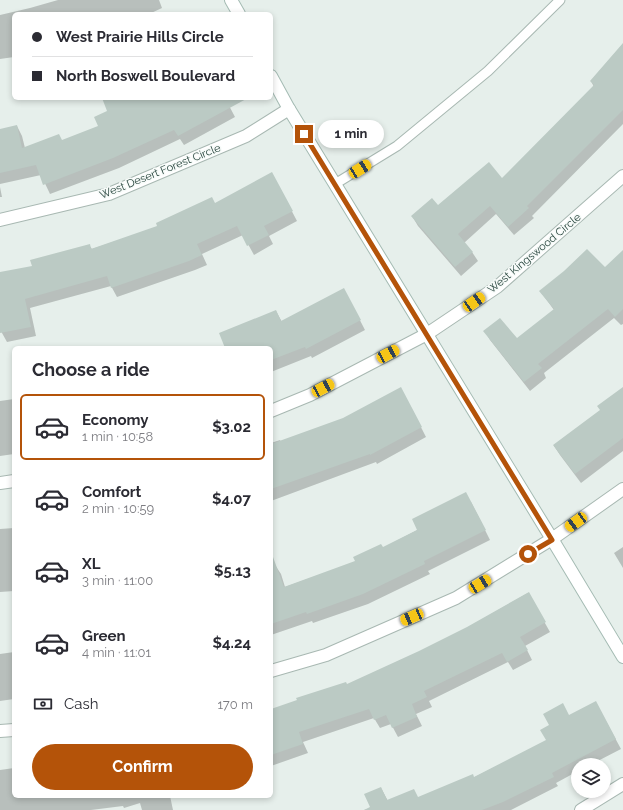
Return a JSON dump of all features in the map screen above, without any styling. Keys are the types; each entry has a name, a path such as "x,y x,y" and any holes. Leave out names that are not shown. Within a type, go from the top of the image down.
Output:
{"street":[{"path":"231,0 238,12"},
{"path":"273,80 289,109 623,657"},
{"name":"West Desert Forest Circle","path":"0,220 110,194 246,136 289,109"},
{"name":"West Kingswood Circle","path":"273,410 310,395 427,334 497,287 623,176"},
{"path":"0,483 12,481"},
{"path":"273,670 326,655 456,598 552,540 623,488"},
{"path":"0,731 12,730"},
{"path":"581,810 623,784"}],"lane":[{"path":"335,184 397,146 488,71 560,0"}],"building":[{"path":"623,43 623,110 527,206 529,208 508,227 490,206 458,234 473,252 455,267 411,216 432,198 438,205 489,162 502,178 594,85 590,81"},
{"path":"103,100 244,100 178,136 174,130 113,158 43,185 36,165 0,173 0,129 17,125 22,148 59,134 62,140 98,126 94,117 107,111"},
{"path":"272,172 293,211 264,226 269,235 247,246 237,226 197,244 202,255 189,261 111,288 107,276 25,299 31,327 0,333 0,272 32,266 30,260 90,244 91,249 157,226 156,223 212,197 215,203"},
{"path":"587,249 605,267 623,250 623,309 615,317 608,309 538,364 542,368 524,382 483,331 500,318 517,338 554,309 539,291 564,271"},
{"path":"344,288 361,320 306,349 305,347 273,359 273,346 224,346 219,333 276,310 281,321"},
{"path":"401,387 422,427 370,455 273,488 273,443 343,418"},
{"path":"623,387 623,438 575,474 553,445 600,410 597,406"},
{"path":"466,492 486,530 424,561 425,564 363,594 307,614 306,612 273,623 273,557 284,587 355,561 353,557 381,544 383,547 417,530 412,519"},
{"path":"529,592 546,622 520,637 528,650 507,662 502,653 424,691 427,697 412,704 417,717 392,728 386,715 374,720 369,709 299,732 303,744 273,754 273,708 297,700 296,698 346,682 347,684 467,627"},
{"path":"596,701 616,739 580,758 571,758 571,763 552,773 554,777 503,802 482,810 364,810 370,807 364,794 381,787 387,800 414,789 418,797 473,774 474,777 546,740 540,730 549,725 543,714 563,703 569,715"}],"route":[{"path":"304,134 552,540 528,554"}]}
